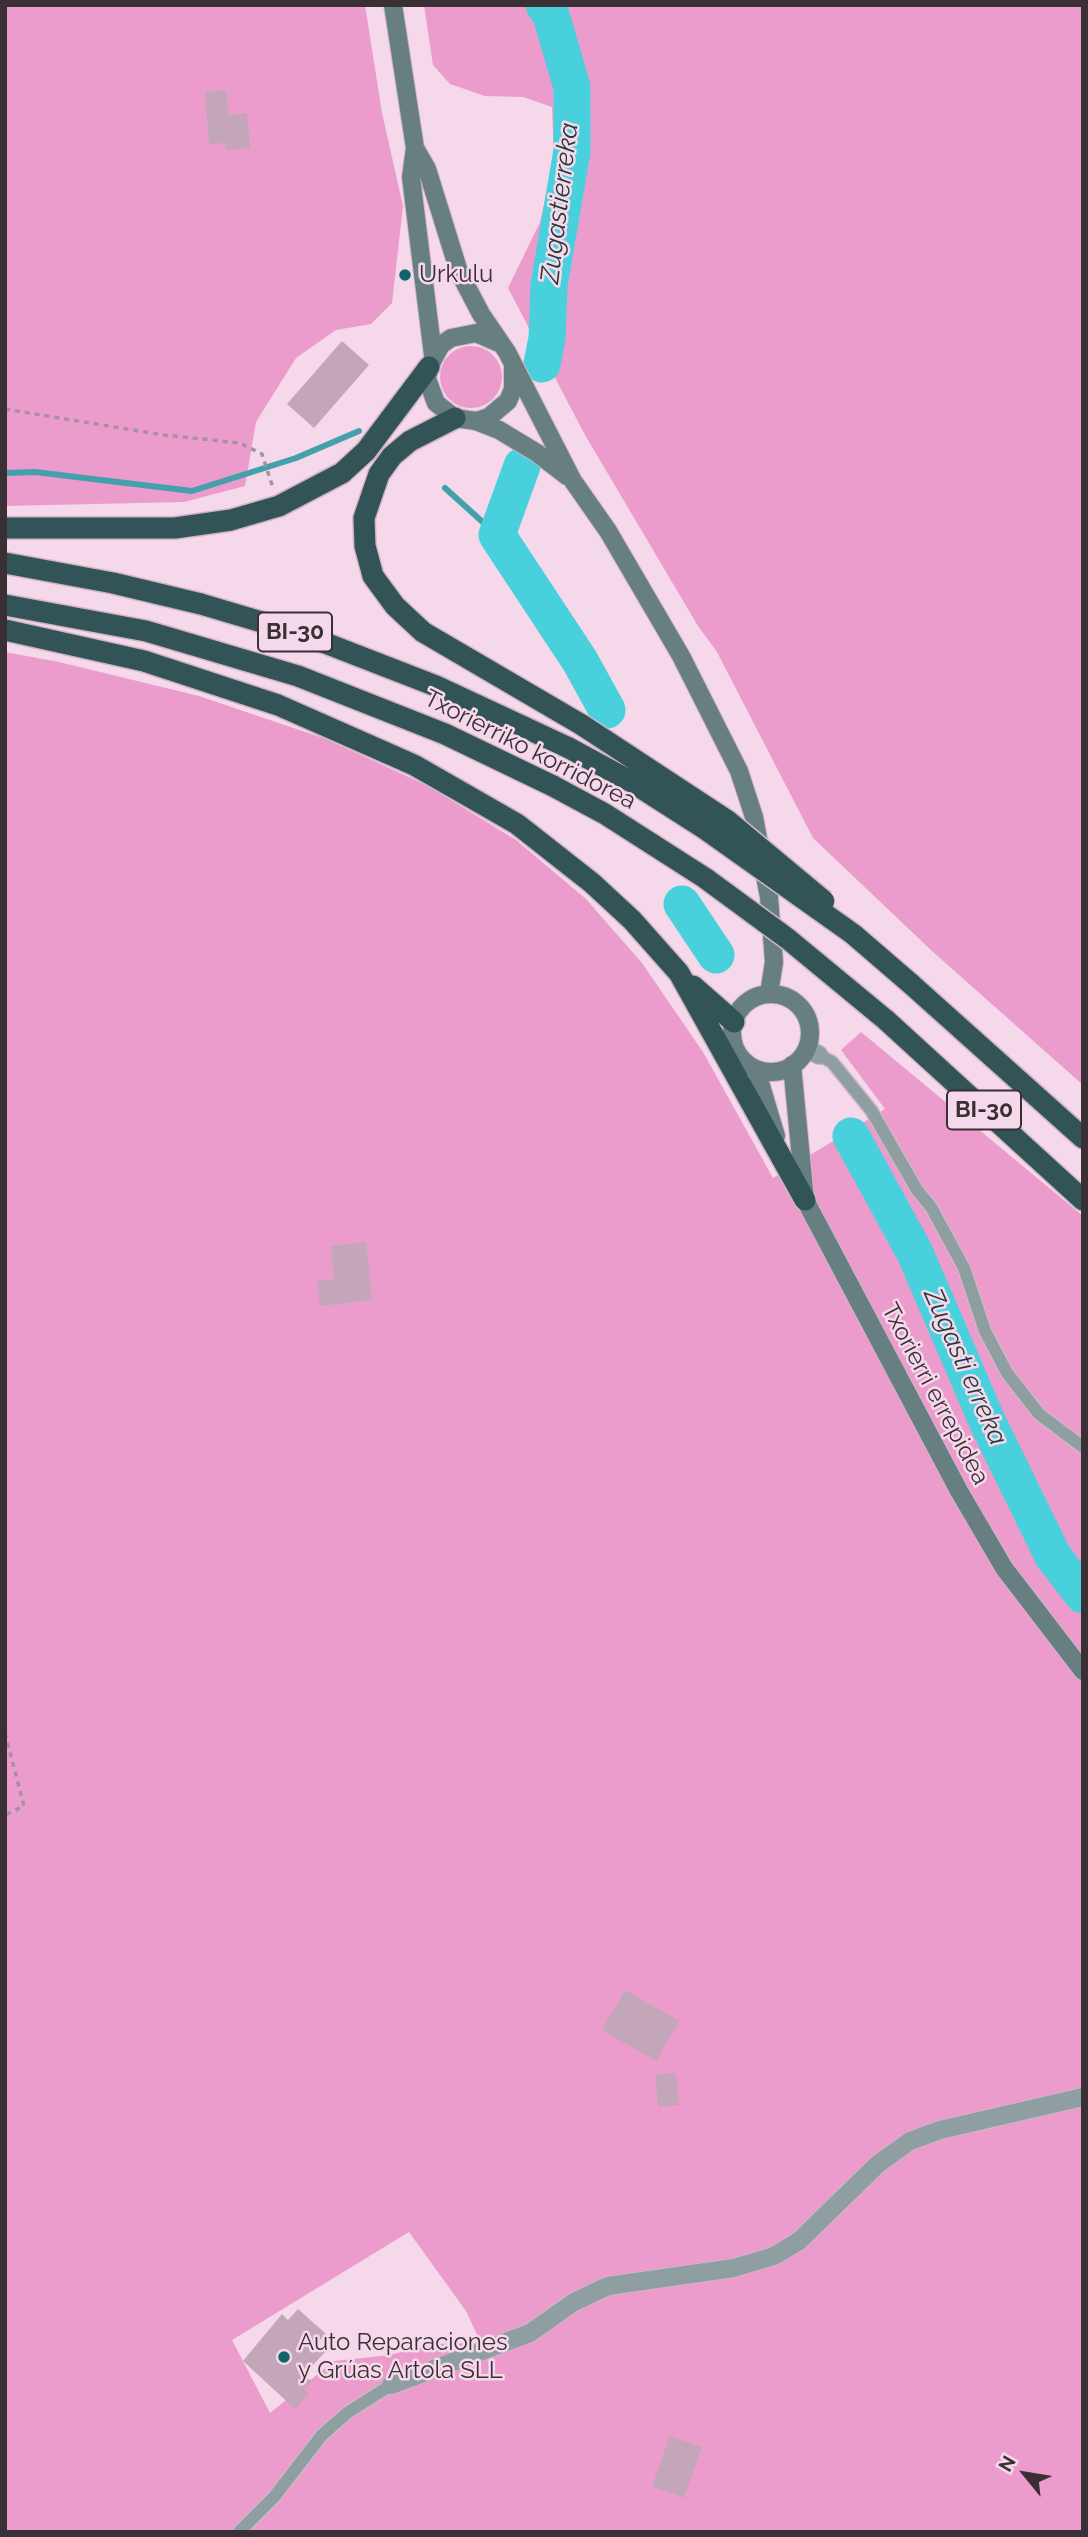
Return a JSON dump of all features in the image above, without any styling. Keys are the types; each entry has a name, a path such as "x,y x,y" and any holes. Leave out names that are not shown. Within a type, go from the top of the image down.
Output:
{"highway":[{"path":"5,528 175,528 231,520 279,506 342,473 358,458 387,425 431,361"},
{"path":"455,418 410,441 392,456 379,474 364,518 365,546 373,576 395,606 423,632 582,726 729,821 815,890 853,934"},
{"name":"Txorierriko korridorea","path":"5,563 113,583 291,631 436,686 569,748 630,781 705,829 853,934 1083,1138"},
{"name":"Txorierriko korridorea","path":"5,605 146,631 264,665 379,706 553,786 605,814 705,878 798,948 886,1020 1083,1200"},
{"path":"5,629 103,650 214,683 289,709 414,765 506,817 556,853 632,920 679,973 734,1022"},
{"path":"679,973 805,1200"}],"main road":[{"path":"393,5 415,148 411,177 431,361 428,379 436,403 455,418 476,421 499,430 537,453 573,481"},
{"path":"415,148 426,169 459,272 513,363 573,481 608,531 681,656 739,771 754,817 769,897 774,962 769,994"},
{"path":"431,361 451,338 463,334 476,333 499,343"},
{"path":"476,421 489,417 508,401 513,389 513,363"},
{"path":"769,994 794,1001 804,1011 809,1023 813,1052 775,1072 757,1069 747,1063 734,1044 734,1022 747,1002 769,994"},
{"path":"792,1065 805,1200"},
{"path":"757,1069 781,1155"},
{"name":"Txorierri errepidea","path":"805,1200 965,1502 1004,1568 1083,1671"}],"street":[{"path":"383,2390 530,2333 574,2302 608,2286 734,2268 774,2256 810,2231 883,2160 915,2139 940,2130 1083,2097"}],"lane":[{"path":"813,1052 832,1062 871,1110 917,1190 931,1207 964,1269 985,1331 1007,1373 1039,1414 1083,1447"},
{"path":"239,2532 274,2497 322,2435 383,2390"}],"path":[{"path":"5,409 164,435 240,443 262,454 279,506"},
{"path":"5,1733 24,1806 5,1815"}],"shaded area":[{"path":"5,5 365,5 382,113 403,206 392,303 371,324 336,330 296,358 256,422 245,486 184,502 5,506"},
{"path":"424,5 1083,5 1083,1085 932,951 813,838 717,652 698,626 585,435 508,288 540,222 554,160 552,107 523,97 485,96 450,84 433,65"},
{"path":"471,346 483,348 493,355 500,365 500,389 493,399 483,406 471,408 459,406 449,399 442,389 440,377 442,365 449,355 459,348"},
{"path":"5,652 59,662 199,696 326,739 428,786 516,840 586,899 642,963 703,1052 773,1178 885,1109 841,1050 861,1032 1083,1216 1083,2532 5,2532","holes":["409,2232 466,2311 481,2343 431,2344 390,2355 334,2361 270,2413 232,2340"]}],"building":[{"path":"226,90 229,115 247,113 250,148 226,150 225,143 209,144 205,92"},
{"path":"342,341 369,365 314,428 287,404"},
{"path":"366,1242 372,1300 320,1306 317,1281 334,1279 331,1246"},
{"path":"625,1990 679,2021 656,2061 602,2030"},
{"path":"676,2073 679,2105 658,2107 655,2075"},
{"name":"Auto Reparaciones y Grúas Artola SLL","path":"298,2309 326,2334 316,2344 325,2352 304,2375 311,2381 304,2389 309,2394 295,2409 243,2361 282,2314 288,2320"},
{"path":"670,2436 702,2447 684,2498 652,2486"}],"waterway":[{"name":"Zugastierreka","path":"542,364 547,338 549,285 572,151 572,87 551,15 544,5"},
{"path":"5,473 35,472 192,491 296,458 359,431"},
{"path":"522,466 497,535 580,661 607,710"},
{"path":"445,488 497,535"},
{"path":"682,904 716,955"},
{"name":"Zugasti erreka","path":"851,1136 915,1253 987,1421 1053,1556 1083,1595"}],"place":[{"name":"Urkulu","path":"405,275"},
{"name":"Auto Reparaciones y Grúas Artola SLL","path":"284,2357"}]}
